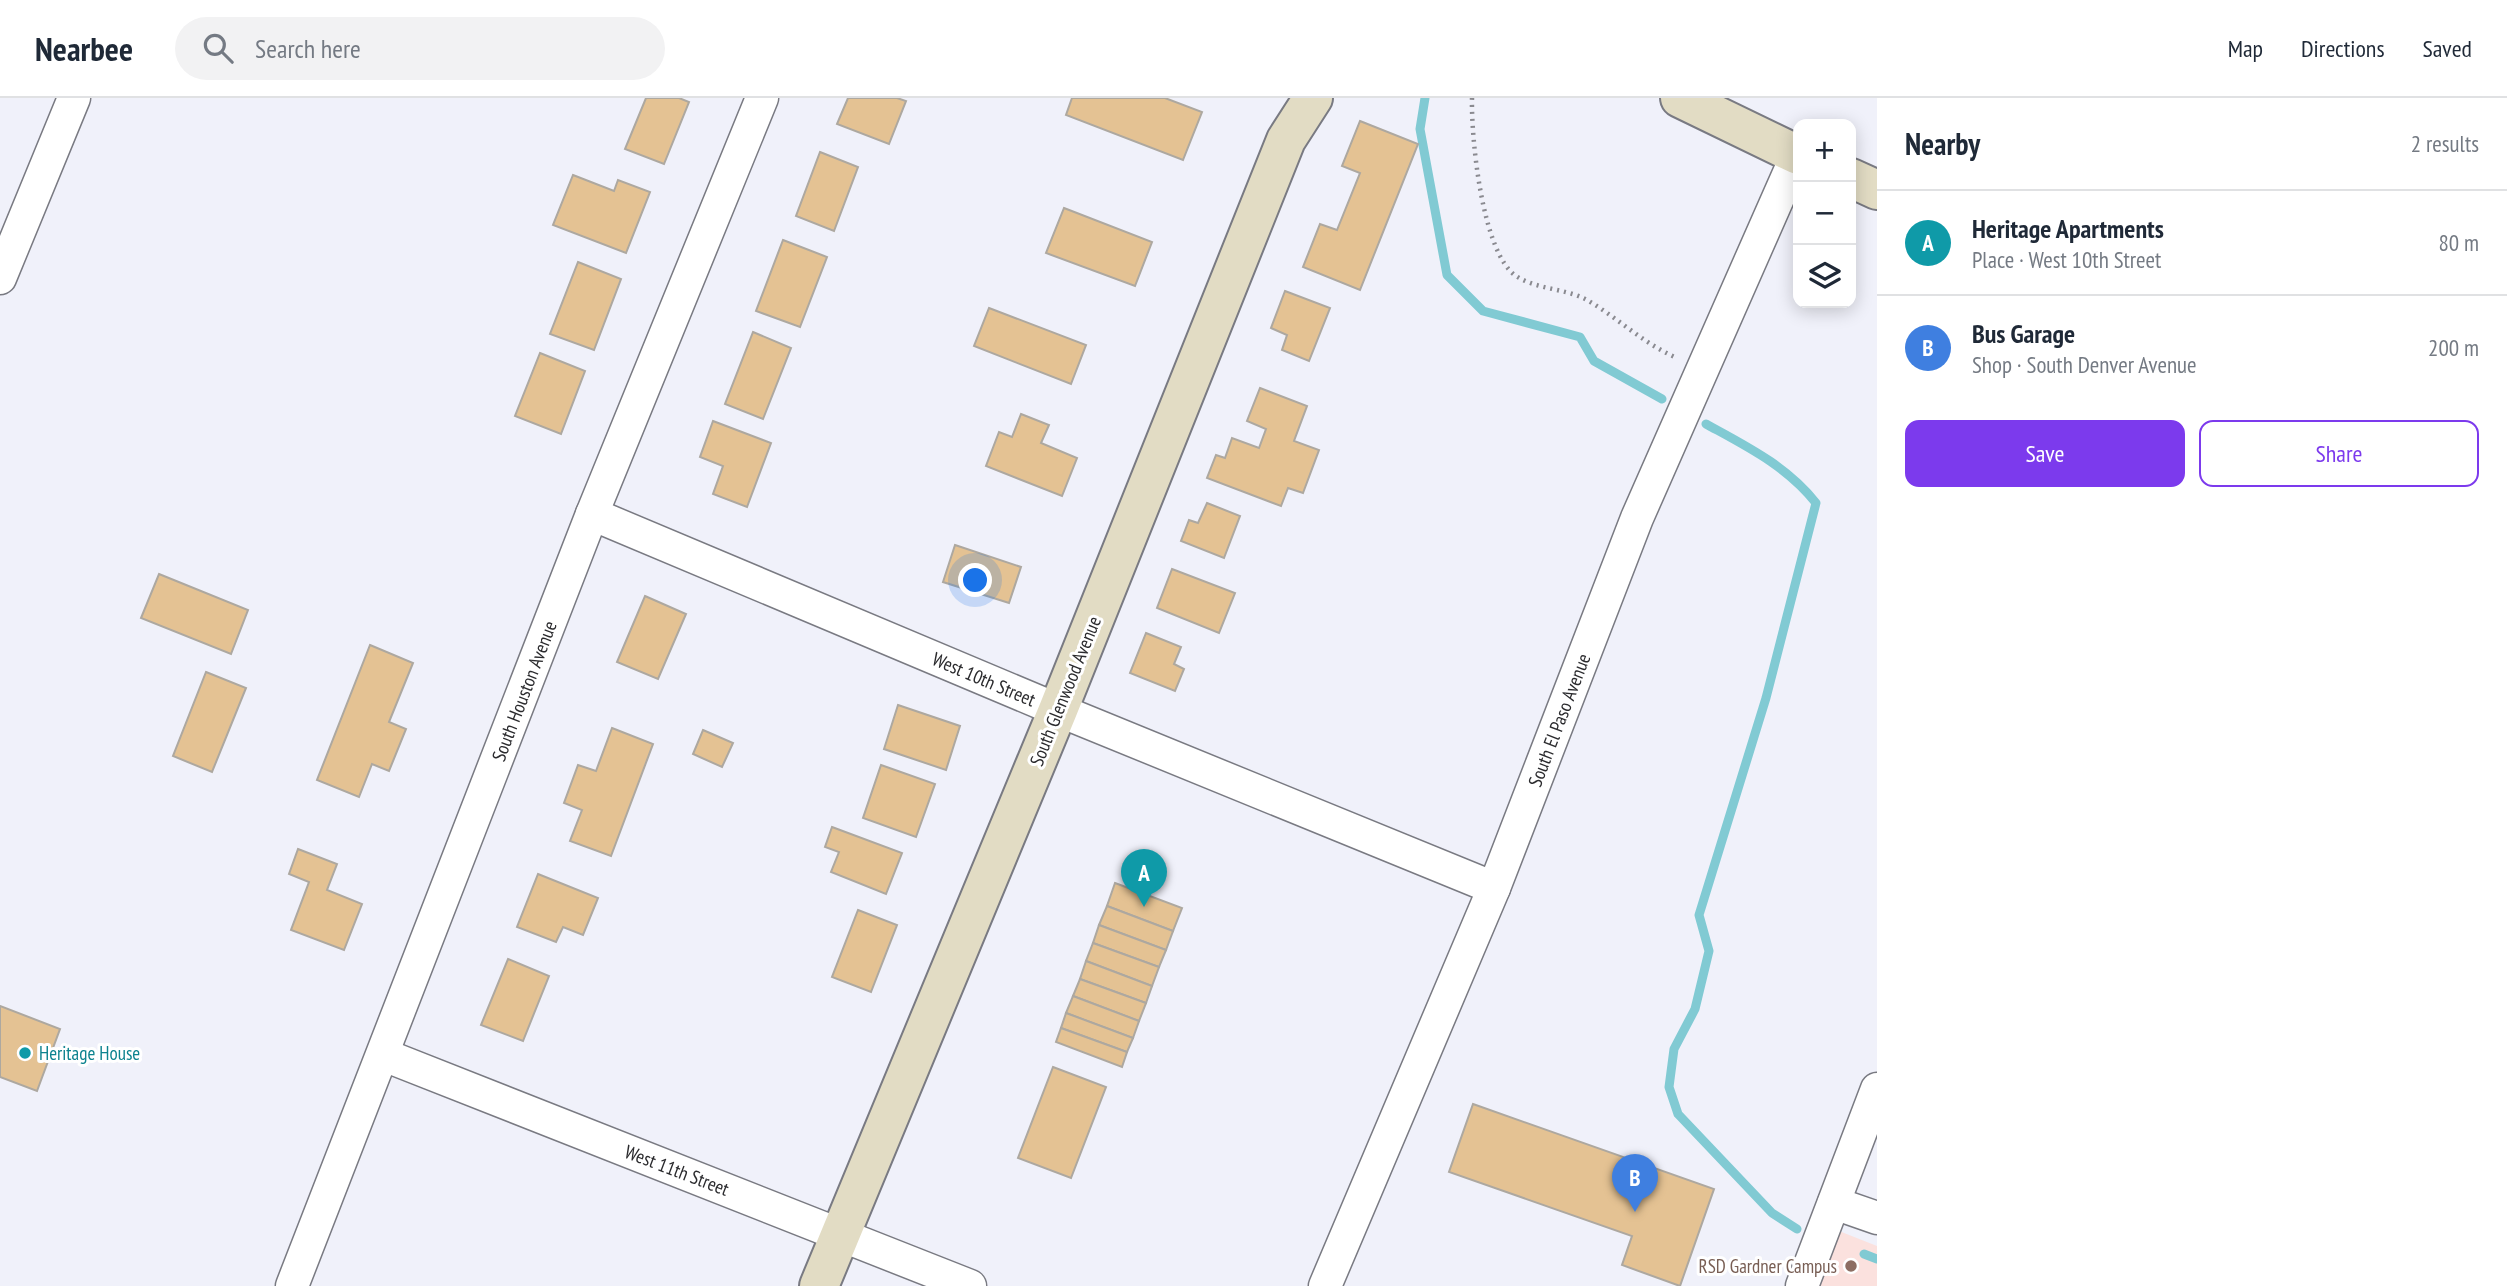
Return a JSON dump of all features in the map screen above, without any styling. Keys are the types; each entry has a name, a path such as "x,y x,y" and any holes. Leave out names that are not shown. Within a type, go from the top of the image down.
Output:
{"street":[{"path":"0,278 74,98"},
{"name":"South Houston Avenue","path":"292,1286 592,514 762,98"},
{"name":"South Glenwood Avenue","path":"819,1286 1058,710 1286,140 1313,98"},
{"path":"1680,98 1793,153"},
{"name":"South El Paso Avenue","path":"1325,1286 1494,888 1632,531 1793,166"},
{"path":"1856,180 1877,190"},
{"name":"West 10th Street","path":"592,514 1058,710 1494,888"},
{"name":"West 11th Street","path":"384,1055 970,1286"},
{"path":"1802,1286 1877,1089"},
{"path":"1834,1203 1877,1218"}],"path":[{"path":"1472,98 1474,154 1480,190 1498,252 1506,267 1533,284 1583,298 1661,351 1703,369"}],"shaded area":[{"name":"RSD Gardner Campus","path":"1839,1231 1877,1246 1877,1286 1818,1286"}],"building":[{"path":"646,98 679,98 689,102 664,164 625,149"},
{"path":"848,98 897,98 906,101 889,144 837,124"},
{"path":"1072,98 1165,98 1202,112 1183,160 1066,115"},
{"path":"1360,121 1418,144 1360,290 1303,267 1320,224 1337,230 1360,173 1342,166"},
{"path":"820,152 858,167 834,231 796,216"},
{"path":"573,175 614,191 618,180 650,192 626,253 553,225"},
{"path":"1064,208 1152,242 1135,286 1046,253"},
{"path":"783,240 827,257 800,327 756,311"},
{"path":"578,262 621,279 594,350 550,334"},
{"path":"1285,291 1330,308 1309,361 1282,350 1287,335 1271,328"},
{"path":"989,308 1086,345 1071,384 974,346"},
{"path":"753,332 791,348 763,419 725,404"},
{"path":"540,353 585,371 561,434 515,416"},
{"path":"1260,388 1307,406 1294,441 1319,450 1303,493 1288,488 1281,506 1207,478 1216,455 1225,458 1232,438 1259,448 1266,429 1247,421"},
{"path":"1021,414 1049,425 1041,443 1077,458 1062,496 986,466 999,432 1012,437"},
{"path":"713,421 771,443 747,507 713,494 723,466 700,457"},
{"path":"1207,503 1240,516 1224,558 1181,541 1189,520 1198,523"},
{"path":"955,545 1021,567 1009,603 943,582"},
{"path":"1172,569 1235,593 1219,633 1157,608"},
{"path":"159,574 248,610 231,654 141,618"},
{"path":"645,596 686,614 658,679 617,662"},
{"path":"1146,633 1181,647 1174,664 1184,669 1175,691 1130,673"},
{"path":"370,645 413,663 389,722 406,729 389,771 372,764 359,797 317,780"},
{"path":"206,672 246,688 212,772 173,756"},
{"path":"898,705 960,726 946,770 884,749"},
{"path":"612,728 653,744 611,856 570,841 582,810 564,803 578,765 596,771"},
{"path":"703,730 733,743 722,767 693,754"},
{"path":"881,765 935,784 916,837 863,818"},
{"path":"832,827 902,853 886,894 831,872 839,852 825,847"},
{"path":"298,849 337,864 327,890 362,904 344,950 291,930 309,882 289,874"},
{"path":"538,874 598,898 583,935 563,927 556,942 517,927"},
{"path":"1115,883 1182,908 1173,931 1107,906"},
{"path":"1107,906 1173,931 1166,950 1099,925"},
{"path":"858,910 897,925 871,992 832,977"},
{"path":"1099,925 1166,950 1159,967 1093,943"},
{"path":"1093,943 1159,967 1152,986 1086,961"},
{"path":"508,959 549,976 523,1041 481,1025"},
{"path":"1086,961 1152,986 1146,1003 1080,979"},
{"path":"1080,979 1146,1003 1139,1021 1073,996"},
{"path":"1073,996 1139,1021 1133,1038 1066,1013"},
{"name":"Heritage House","path":"0,1006 60,1029 37,1091 0,1077"},
{"path":"1066,1013 1133,1038 1127,1052 1061,1028"},
{"path":"1061,1028 1127,1052 1122,1067 1056,1042"},
{"path":"1053,1067 1106,1087 1071,1178 1018,1158"},
{"path":"1473,1104 1714,1189 1680,1286 1622,1265 1632,1236 1449,1172"}],"waterway":[{"path":"1425,98 1420,129 1447,275 1483,311 1580,337 1594,361 1662,399"},
{"path":"1706,424 1779,468 1816,503 1766,698 1699,915 1709,951 1695,1009 1674,1049 1669,1087 1678,1114 1772,1213 1797,1229"},
{"path":"1864,1254 1877,1259"}],"place":[{"name":"Heritage Apartments","path":"1144,907"},
{"name":"Heritage House","path":"25,1053"},
{"name":"Bus Garage","path":"1635,1212"},
{"name":"RSD Gardner Campus","path":"1851,1266"}]}
